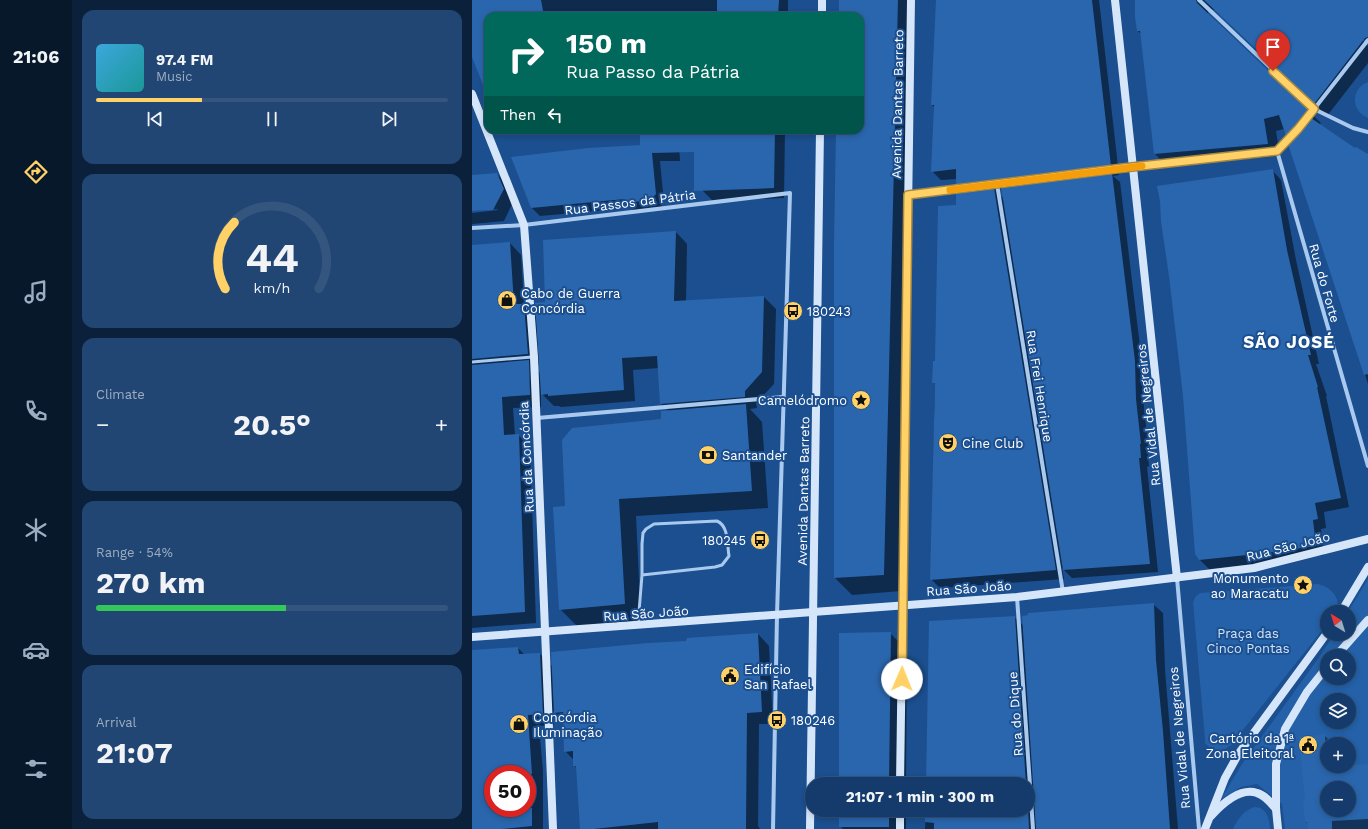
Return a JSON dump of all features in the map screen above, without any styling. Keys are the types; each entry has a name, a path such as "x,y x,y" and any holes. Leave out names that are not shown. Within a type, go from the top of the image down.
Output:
{"street":[{"path":"822,0 822,12"},
{"name":"Avenida Dantas Barreto","path":"900,777 911,0"},
{"name":"Rua Vidal de Negreiros","path":"1115,0 1177,578 1199,829"},
{"path":"1199,0 1314,109 1353,128 1368,132"},
{"path":"908,195 1277,151 1304,122 1368,40"},
{"name":"Rua da Concórdia","path":"472,94 484,117"},
{"name":"Rua da Concórdia","path":"491,134 524,225 537,418 553,829"},
{"name":"Avenida Dantas Barreto","path":"810,829 820,134"},
{"name":"Rua do Forte","path":"1277,151 1368,466"},
{"name":"Rua Frei Henrique","path":"998,184 1063,592"},
{"name":"Avenida Dantas Barreto","path":"773,829 776,615 790,193"},
{"name":"Rua Passos da Pátria","path":"472,228 524,225 790,193"},
{"path":"537,418 783,397"},
{"name":"Rua São João","path":"472,637 776,615 903,604 953,602 1063,592 1254,568 1368,539"},
{"path":"1345,605 1368,567"},
{"name":"Rua do Dique","path":"1017,597 1033,829"},
{"path":"1342,649 1368,620"},
{"path":"1205,829 1225,778 1239,753 1321,641"},
{"path":"1278,829 1276,809 1276,764 1285,729 1307,692 1320,676"},
{"path":"1209,819 1222,804 1235,796 1248,792 1257,793 1268,800 1276,809"},
{"path":"900,817 900,829"}],"lane":[{"path":"472,362 534,357"},
{"path":"638,625 642,575 643,533 654,524 717,522 723,525 725,529 729,556 722,565 642,575"}],"green space":[{"path":"1368,82 1368,118 1362,115 1358,110 1355,100 1358,90 1362,85"},
{"name":"Praça das Cinco Pontas","path":"1368,579 1368,829 1285,829 1282,804 1257,784 1241,787 1221,799 1242,764 1320,656 1320,685 1356,685 1356,649 1324,649 1330,641 1356,641 1356,605 1352,605"},
{"name":"Praça das Cinco Pontas","path":"1318,584 1331,590 1338,602 1337,605 1320,605 1320,633 1231,745 1222,751 1211,749 1205,743 1193,603 1195,597 1200,593"},
{"path":"1254,807 1258,807 1265,811 1268,817 1270,829 1233,829 1241,816"}],"building":[{"path":"472,0 541,0 543,12 484,12 484,87 472,57"},
{"path":"717,0 779,0 778,12 717,12"},
{"name":"Camelódromo","path":"839,0 898,0 884,575 834,578 834,242 836,134 864,134 864,12 839,12"},
{"path":"936,0 1092,0 1111,166 956,185 956,169 931,172 934,105 931,105"},
{"path":"1135,0 1196,0 1197,3 1309,109 1286,136 1279,115 1264,119 1268,144 1154,154 1140,31 1137,31 1135,17"},
{"path":"1204,0 1368,0 1368,37 1365,38 1314,104"},
{"path":"1311,118 1355,148 1356,147 1368,154 1368,374 1364,375 1288,144"},
{"path":"640,134 775,134 774,188 694,191 694,152 652,153 656,194 650,200 624,203 625,199 531,208 511,157 588,148 640,145"},
{"path":"1273,169 1287,250 1311,355 1308,355 1318,387 1341,498 1315,503 1318,519 1313,520 1316,546 1199,560 1195,554 1183,396 1157,186"},
{"path":"497,173 504,189 493,210 472,211 472,175"},
{"path":"1112,173 1135,361 1136,399 1141,444 1141,458 1139,458 1150,564 1063,570 1001,187"},
{"path":"994,188 1056,570 930,580 935,383 932,383 933,361 935,361 938,206 956,205 956,192"},
{"path":"676,231 674,301 764,296 762,372 745,391 745,397 660,404 657,356 622,358 624,390 548,396 548,394 541,395 535,303 545,302 543,240"},
{"path":"510,242 514,304 524,304 528,354 472,359 472,245"},
{"path":"529,360 530,395 502,397 504,435 519,434 525,612 472,616 472,365"},
{"path":"746,404 752,491 619,499 625,604 559,610 553,507 565,506 562,440 572,428 661,419 661,411"},
{"path":"1154,603 1156,660 1170,829 1036,829 1035,777 1033,777 1022,616 1028,615 1028,613"},
{"path":"1015,616 1026,777 926,777 929,621"},
{"path":"891,632 889,777 839,777 839,633"},
{"path":"758,633 762,712 747,713 746,829 658,829 658,822 594,829 580,829 576,766 573,766 573,751 564,752 563,712 554,713 551,652 686,641 687,638"},
{"path":"518,647 519,654 540,653 543,714 528,715 531,765 484,765 484,817 532,817 532,826 502,829 472,829 472,650"},
{"path":"1325,734 1325,737 1320,737 1320,773 1356,773 1356,765 1368,764 1368,819 1332,821 1332,829 1308,829 1307,822 1305,822 1303,801 1305,801 1299,737"},
{"path":"839,817 889,817 889,827 839,827"},
{"path":"925,817 1028,817 1029,829 934,829 934,823 925,822"}],"slow traffic":[{"path":"950,190 1142,166"}],"place":[{"name":"Cabo de Guerra Concórdia","path":"507,300"},
{"name":"180243","path":"793,311"},
{"name":"Camelódromo","path":"861,400"},
{"name":"Cine Club","path":"948,443"},
{"name":"Santander","path":"708,455"},
{"name":"180245","path":"760,540"},
{"name":"Monumento ao Maracatu","path":"1303,585"},
{"name":"Edifício San Rafael","path":"730,676"},
{"name":"180246","path":"777,720"},
{"name":"Concórdia Iluminação","path":"519,724"},
{"name":"Cartório da 1ª Zona Eleitoral","path":"1308,745"}],"district":[{"name":"SÃO JOSÉ","path":"1289,342"}],"route":[{"path":"902,679 908,195 1123,168 1277,151 1291,137 1314,109 1273,71"}]}
